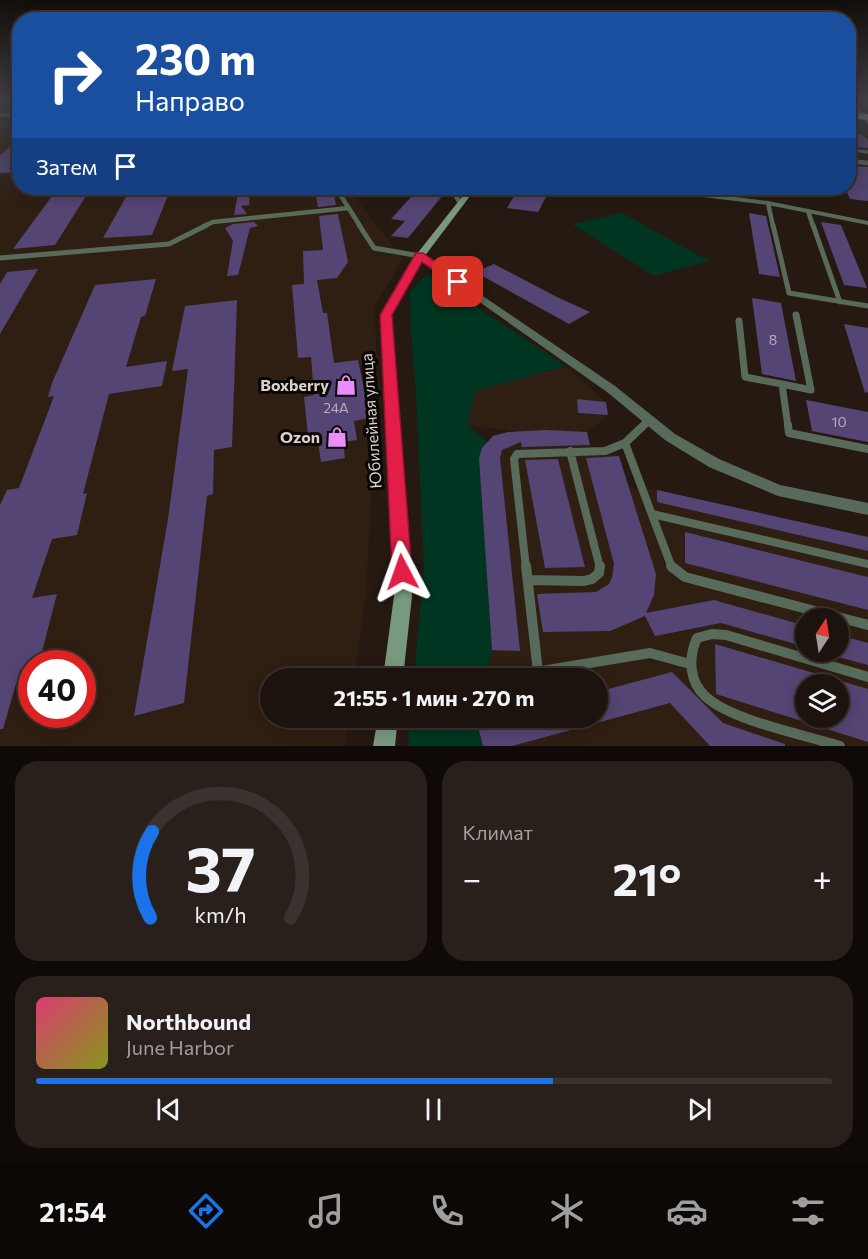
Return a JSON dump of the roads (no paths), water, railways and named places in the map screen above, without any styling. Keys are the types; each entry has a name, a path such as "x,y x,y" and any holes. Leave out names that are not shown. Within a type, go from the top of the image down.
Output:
{"street":[{"name":"Юбилейная улица","path":"394,668 404,596 386,315 420,256 466,195"},
{"path":"703,195 768,203 868,223"},
{"path":"420,256 611,389 669,437 714,463 778,489 868,509"},
{"path":"384,746 386,728"}],"lane":[{"path":"341,195 374,248 420,256"},
{"path":"455,195 460,203"},
{"path":"768,203 789,293 868,306"},
{"path":"0,258 169,244 213,222 349,208"},
{"path":"808,211 840,302"},
{"path":"739,321 745,377 811,390 796,315"},
{"path":"782,384 789,432 868,449"},
{"path":"538,668 514,459 517,454 524,452 604,451 625,443 649,420"},
{"path":"625,443 671,567 685,577 868,625"},
{"path":"528,580 584,581 592,579 599,573 600,567 570,451"},
{"path":"652,514 868,564"},
{"path":"840,746 730,711 706,698 695,680 690,664 691,649 697,638 712,634 726,635 868,677"},
{"path":"563,668 651,654 690,664"}],"place":[{"name":"Boxberry","path":"346,385"},
{"name":"Ozon","path":"337,437"}]}
